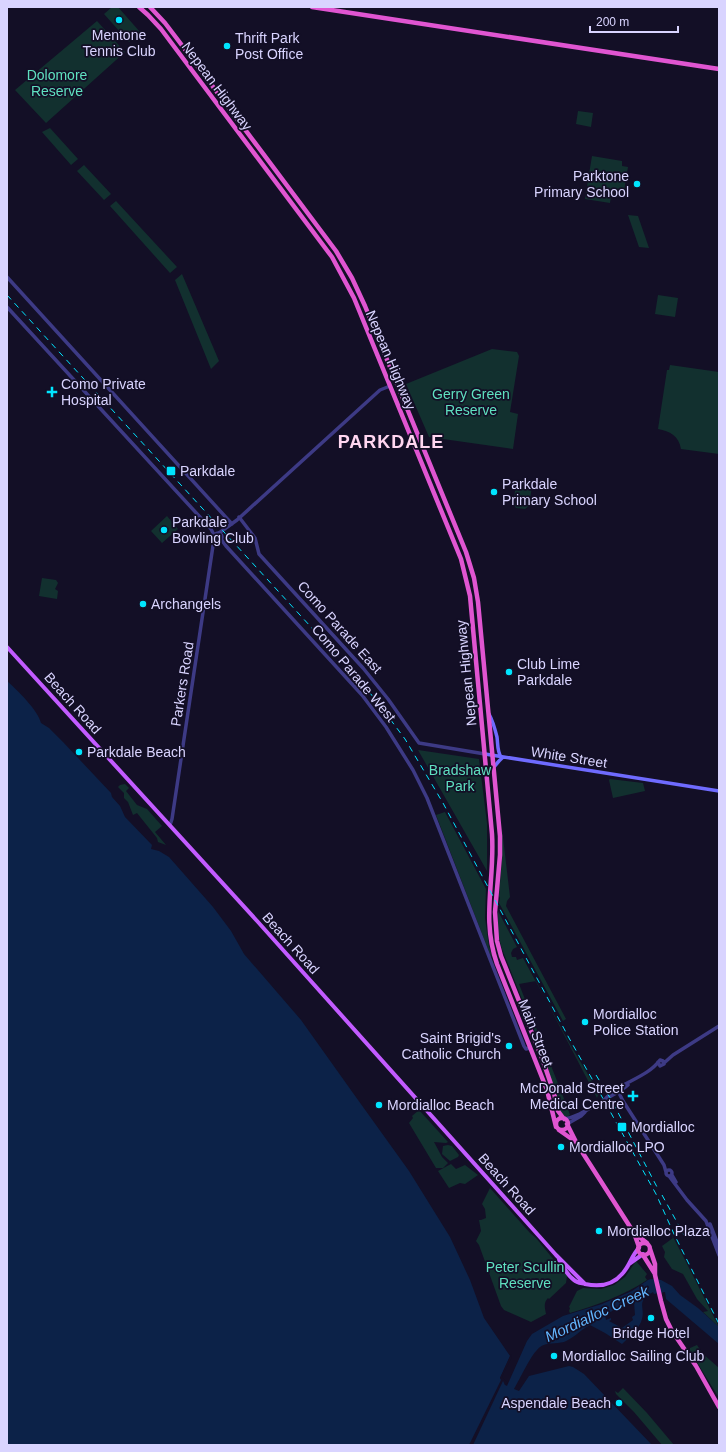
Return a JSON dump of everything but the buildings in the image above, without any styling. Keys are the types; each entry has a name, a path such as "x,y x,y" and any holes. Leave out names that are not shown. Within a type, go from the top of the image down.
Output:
{"highway":[{"name":"Nepean Highway","path":"139,7 154,21 332,257 354,298 461,559 469,591 493,844 493,864 488,913 489,933 492,949"},
{"name":"Nepean Highway","path":"150,7 165,23 334,247 348,270 365,306 468,557 475,585 480,623 500,836 500,862 494,915 499,949"},
{"path":"312,7 719,69"},
{"path":"186,63 192,59"},
{"path":"247,132 249,142 247,144"},
{"path":"390,386 397,383"},
{"path":"473,635 477,631 480,623"},
{"path":"475,646 481,637"},
{"path":"483,731 490,730"},
{"name":"Main Street","path":"492,949 527,1047 548,1092 557,1127"},
{"name":"Main Street","path":"499,949 549,1077 558,1111 568,1124"},
{"path":"509,994 515,992"},
{"path":"527,1047 536,1043"},
{"path":"564,1119 557,1121 557,1127 577,1144"},
{"path":"557,1127 560,1130 564,1130 568,1124"},
{"path":"568,1124 577,1144 634,1233 639,1252 643,1255 656,1277"},
{"path":"634,1233 649,1246 655,1264 659,1294 670,1328 696,1366 719,1407"},
{"path":"639,1248 643,1243 649,1246"},
{"path":"643,1255 649,1253 649,1246"}],"main road":[{"name":"Beach Road","path":"7,647 258,922 556,1256 585,1284"},
{"path":"488,713 492,720 497,737 498,751 502,757 494,768"},
{"name":"White Street","path":"485,754 719,791"},
{"path":"577,1277 574,1280 585,1284 598,1286 611,1283 623,1274 632,1256 639,1248"},
{"path":"628,1264 643,1255"},
{"name":"Beach Road","path":"556,1256 574,1280"}],"street":[{"path":"7,277 232,524"},
{"path":"7,307 218,537"},
{"name":"Parkers Road","path":"170,825 214,544 218,537 226,529 380,390 390,386"},
{"name":"Como Parade East","path":"238,519 255,538 259,554 363,668 388,699 418,741"},
{"name":"Como Parade West","path":"218,537 362,695 406,757 427,798 483,943"},
{"name":"White Street","path":"418,741 422,745 485,754"},
{"name":"Main Street","path":"483,943 527,1047"},
{"path":"568,1124 574,1118 659,1064 659,1060 663,1062 719,1026"},
{"path":"617,1091 668,1171 672,1172 671,1176 706,1218 711,1226 719,1247"},
{"path":"564,1119 574,1118"},
{"path":"706,1218 719,1255"}],"green space":[{"name":"Mentone Tennis Club","path":"112,7 118,7 140,32 129,42 104,14"},
{"name":"Dolomore Reserve","path":"97,21 125,52 46,123 15,90"},
{"path":"578,111 593,113 591,127 576,124"},
{"path":"50,128 78,159 71,165 42,132"},
{"path":"592,156 622,161 622,166 628,167 624,191 612,189 610,203 585,199"},
{"path":"84,165 111,194 104,200 77,171"},
{"path":"116,201 177,267 170,273 110,206"},
{"path":"628,215 638,216 649,248 639,247"},
{"path":"182,274 219,361 211,369 175,280"},
{"path":"658,295 678,298 675,317 655,314"},
{"name":"Gerry Green Reserve","path":"492,349 517,352 519,356 510,412 518,414 513,449 429,437 406,384"},
{"path":"670,365 719,372 719,454 681,449 676,437 666,431 658,429 667,370 669,370"},
{"path":"519,482 528,483 532,486 529,506 525,509 516,508 513,504 516,485"},
{"name":"Parkdale Bowling Club","path":"167,516 178,529 162,543 151,531"},
{"path":"42,578 56,580 58,583 55,589 58,591 57,599 39,596"},
{"name":"Bradshaw Park","path":"418,750 479,759 487,823 487,871"},
{"path":"610,779 643,783 645,791 613,798"},
{"path":"125,784 129,788 126,791 137,805 147,809 162,826 155,832 166,845 158,842 157,838 137,813 133,815 128,802 124,798 124,793 118,787"},
{"path":"445,812 486,889 485,918 491,957 436,815"},
{"path":"502,829 510,897 506,906 566,1019 563,1021 499,903"},
{"path":"498,911 517,947 513,949 511,953 512,957 516,957 517,960 523,958 536,981 519,984 568,1109 570,1115 567,1117 564,1116 559,1109 545,1057 502,949 498,934"},
{"path":"546,1000 599,1093 597,1098"},
{"path":"419,1110 448,1142 434,1142 442,1157 448,1163 443,1168 436,1168 409,1123 413,1118 412,1116"},
{"path":"443,1146 452,1146 459,1155 450,1161 442,1154"},
{"path":"451,1164 456,1169 465,1165 478,1175 465,1184 460,1183 449,1188 438,1171"},
{"name":"Peter Scullin Reserve","path":"490,1188 536,1238 567,1276 566,1283 546,1300 546,1314 531,1322 504,1310 501,1306 479,1245 476,1241 481,1231 479,1220 486,1218 485,1209 482,1204"},
{"path":"664,1220 719,1327 703,1312 708,1311 697,1299 683,1274 672,1269 664,1257 665,1252 662,1246 673,1238"},
{"path":"636,1261 647,1274 645,1277 647,1280 610,1300 570,1313 569,1307 577,1291 583,1288 601,1289 614,1285 625,1277"},
{"path":"697,1345 702,1353 719,1368 719,1398 690,1351 690,1348"},
{"path":"623,1388 647,1413 674,1445 662,1445 634,1412 616,1394 615,1391 618,1393"}],"water":[{"name":"Mordialloc Creek","path":"7,681 32,706 41,723 49,728 63,742 111,793 112,797 120,806 125,817 152,845 151,849 159,851 169,857 213,907 231,931 244,954 301,1020 409,1171 450,1237 470,1280 484,1318 510,1356 500,1378 504,1381 505,1385 507,1386 527,1341 532,1334 563,1316 602,1304 632,1291 651,1279 661,1280 672,1286 680,1295 698,1308 719,1327 719,1344 666,1299 665,1292 654,1294 653,1292 642,1302 643,1313 641,1322 622,1344 590,1325 564,1342 542,1345 529,1361 514,1389 519,1391 529,1376 569,1366 573,1367 584,1374 652,1445 7,1445","holes":["632,1300 634,1302 635,1315 632,1317 633,1320 622,1328 609,1321 611,1318 606,1320 605,1315"]}],"pier":[{"path":"511,1354 512,1357 502,1377 508,1383 505,1385 503,1381 473,1445 469,1445 501,1380 500,1378"}],"railway":[{"path":"7,295 354,674 405,739 443,803 569,1038 656,1194 674,1234 719,1324"},
{"path":"596,1075 612,1101 657,1187"},
{"path":"662,1195 684,1235"}],"place":[{"name":"Mentone Tennis Club","path":"119,20"},
{"name":"Thrift Park Post Office","path":"227,46"},
{"name":"Parktone Primary School","path":"637,184"},
{"name":"Como Private Hospital","path":"52,392"},
{"name":"Parkdale","path":"171,471"},
{"name":"Parkdale Primary School","path":"494,492"},
{"name":"Parkdale Bowling Club","path":"164,530"},
{"name":"Archangels","path":"143,604"},
{"name":"Club Lime Parkdale","path":"509,672"},
{"name":"Parkdale Beach","path":"79,752"},
{"name":"Mordialloc Police Station","path":"585,1022"},
{"name":"Saint Brigid's Catholic Church","path":"509,1046"},
{"name":"McDonald Street Medical Centre","path":"633,1096"},
{"name":"Mordialloc Beach","path":"379,1105"},
{"name":"Mordialloc","path":"622,1127"},
{"name":"Mordialloc LPO","path":"561,1147"},
{"name":"Mordialloc Plaza","path":"599,1231"},
{"name":"Bridge Hotel","path":"651,1318"},
{"name":"Mordialloc Sailing Club","path":"554,1356"},
{"name":"Aspendale Beach","path":"619,1403"}],"district":[{"name":"PARKDALE","path":"391,442"}]}
